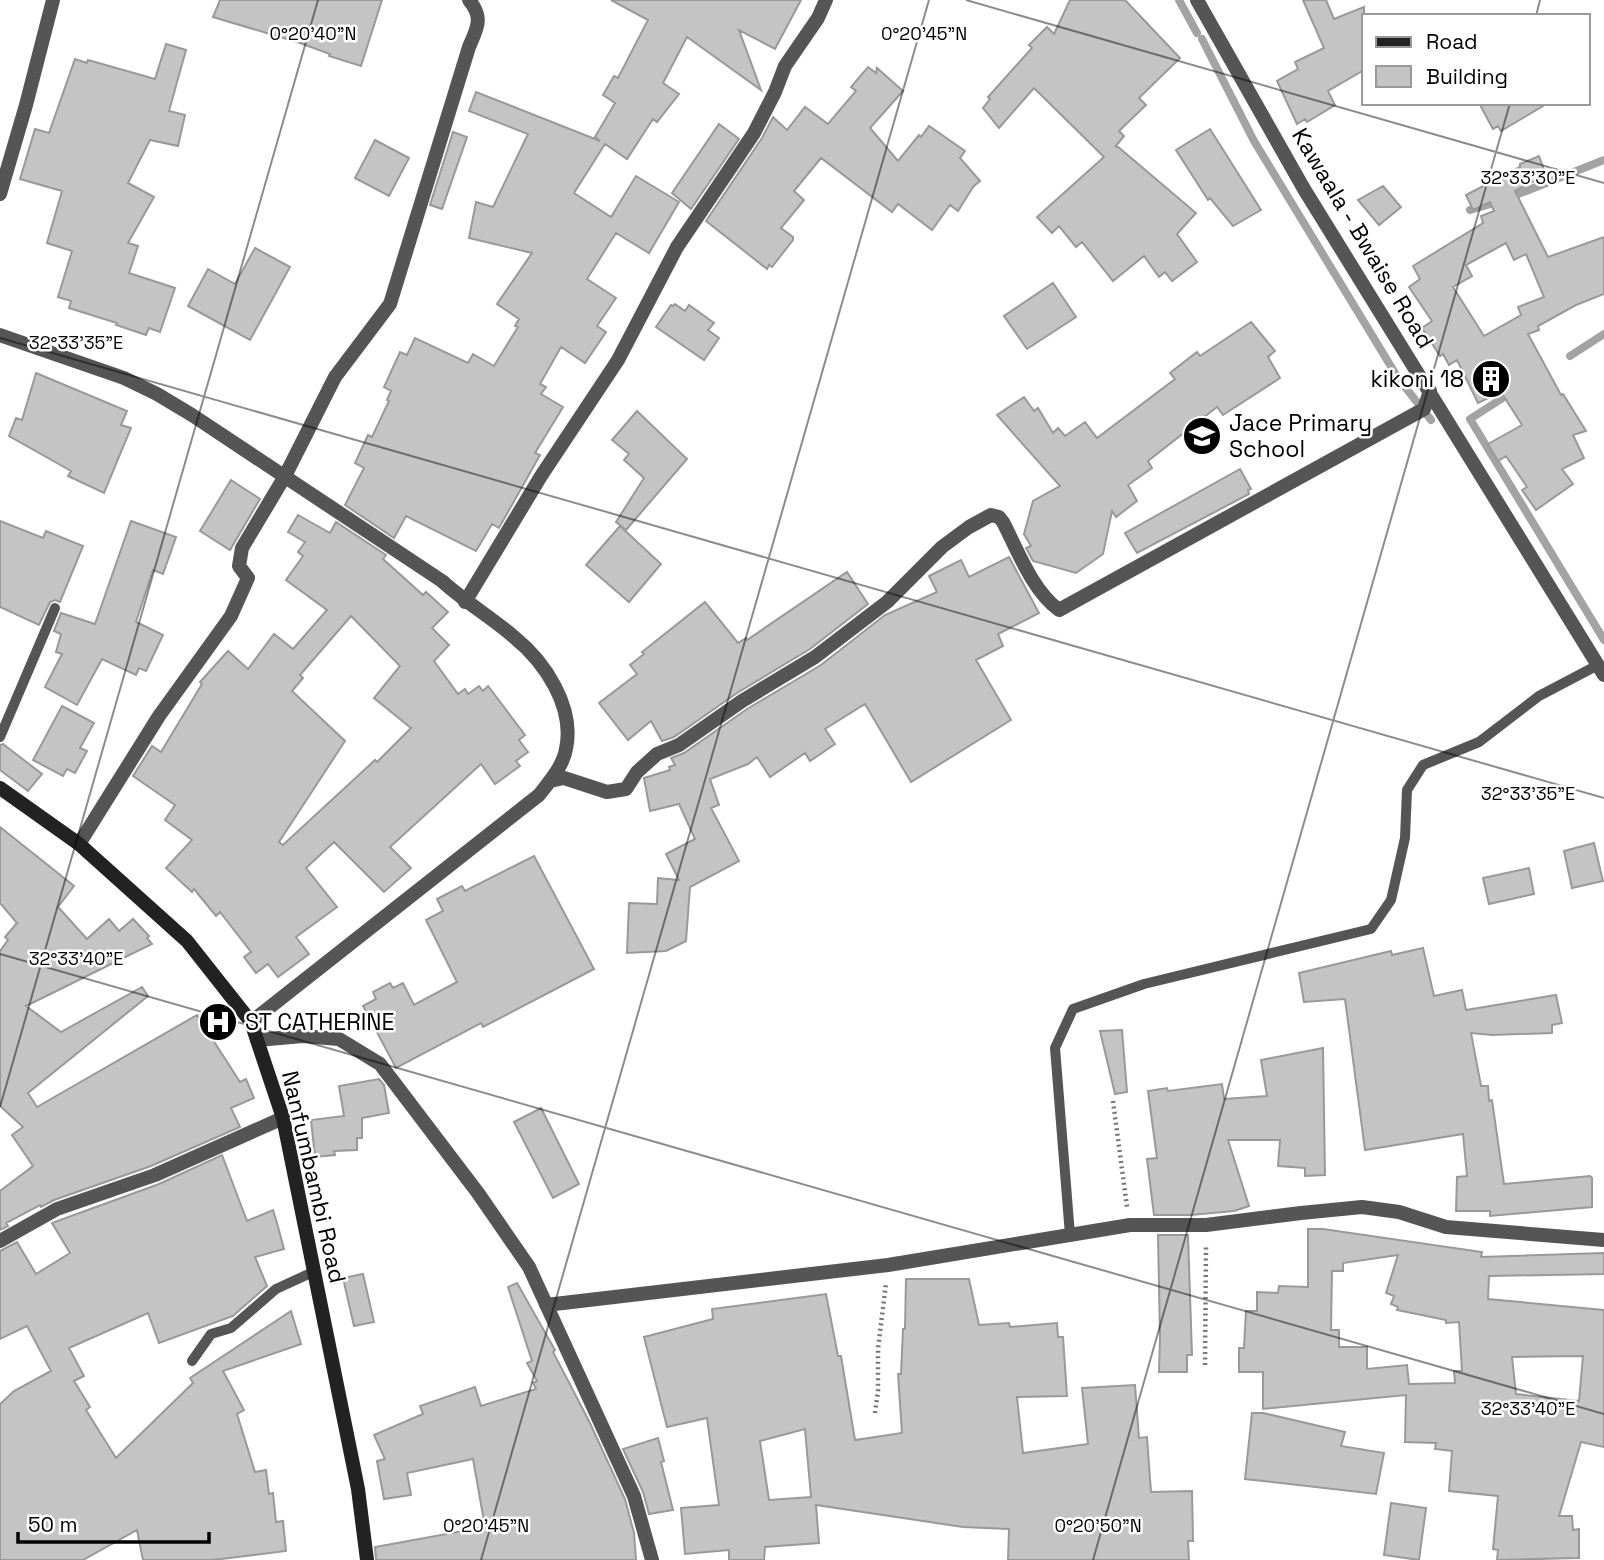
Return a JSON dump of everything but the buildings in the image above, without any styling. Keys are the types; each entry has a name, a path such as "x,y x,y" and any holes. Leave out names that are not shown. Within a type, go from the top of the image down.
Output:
{"street":[{"path":"0,194 53,0"},
{"path":"79,844 159,716 212,645 230,616 247,578 239,566 242,548 285,476 335,377 390,304 469,47 479,24 477,9 469,0"},
{"path":"465,602 541,477 618,360 677,247 754,133 785,66 818,18 826,0"},
{"name":"Kawaala - Bwaise Road","path":"1197,0 1304,189 1601,670"},
{"path":"0,335 124,378 157,394 285,476 417,562 465,602 515,637 533,656 561,699 568,733 566,750 550,781 539,795 251,1022"},
{"path":"550,781 564,778 607,792 626,789 637,772 657,754 679,745 742,701 826,649 887,602 942,547 991,515 999,517 1003,522 1035,582 1050,603 1059,610 1424,409 1430,391"},
{"name":"Nanfumbambi Road","path":"0,788 79,844 187,941 251,1022 282,1118 358,1489 367,1560"},
{"path":"257,1040 303,1036 339,1040 380,1064 478,1193 529,1267 634,1496 652,1560"},
{"path":"0,1241 57,1209 155,1175 282,1118"},
{"path":"546,1305 888,1265 1130,1225 1206,1226 1362,1208 1399,1212 1447,1227 1604,1240"}],"lane":[{"path":"0,737 55,608"},
{"path":"1070,1235 1055,1048 1073,1009 1144,984 1371,929 1391,900 1405,838 1407,790 1423,765 1479,742 1539,696 1601,670"},
{"path":"192,1361 211,1334 231,1328 275,1289 313,1272"}],"path":[{"path":"1113,1101 1130,1225"},
{"path":"1205,1365 1206,1226"},
{"path":"875,1413 878,1349 888,1265"}],"waterway":[{"path":"1179,0 1197,33"},
{"path":"1202,39 1254,141 1398,378 1431,420"},
{"path":"1470,210 1501,201 1604,160"},
{"path":"1570,356 1604,334"},
{"path":"1512,392 1470,419 1604,640"}],"place":[{"name":"kikoni 18","path":"1491,379"},
{"name":"Jace Primary School","path":"1202,436"},
{"name":"ST CATHERINE","path":"218,1022"}]}
